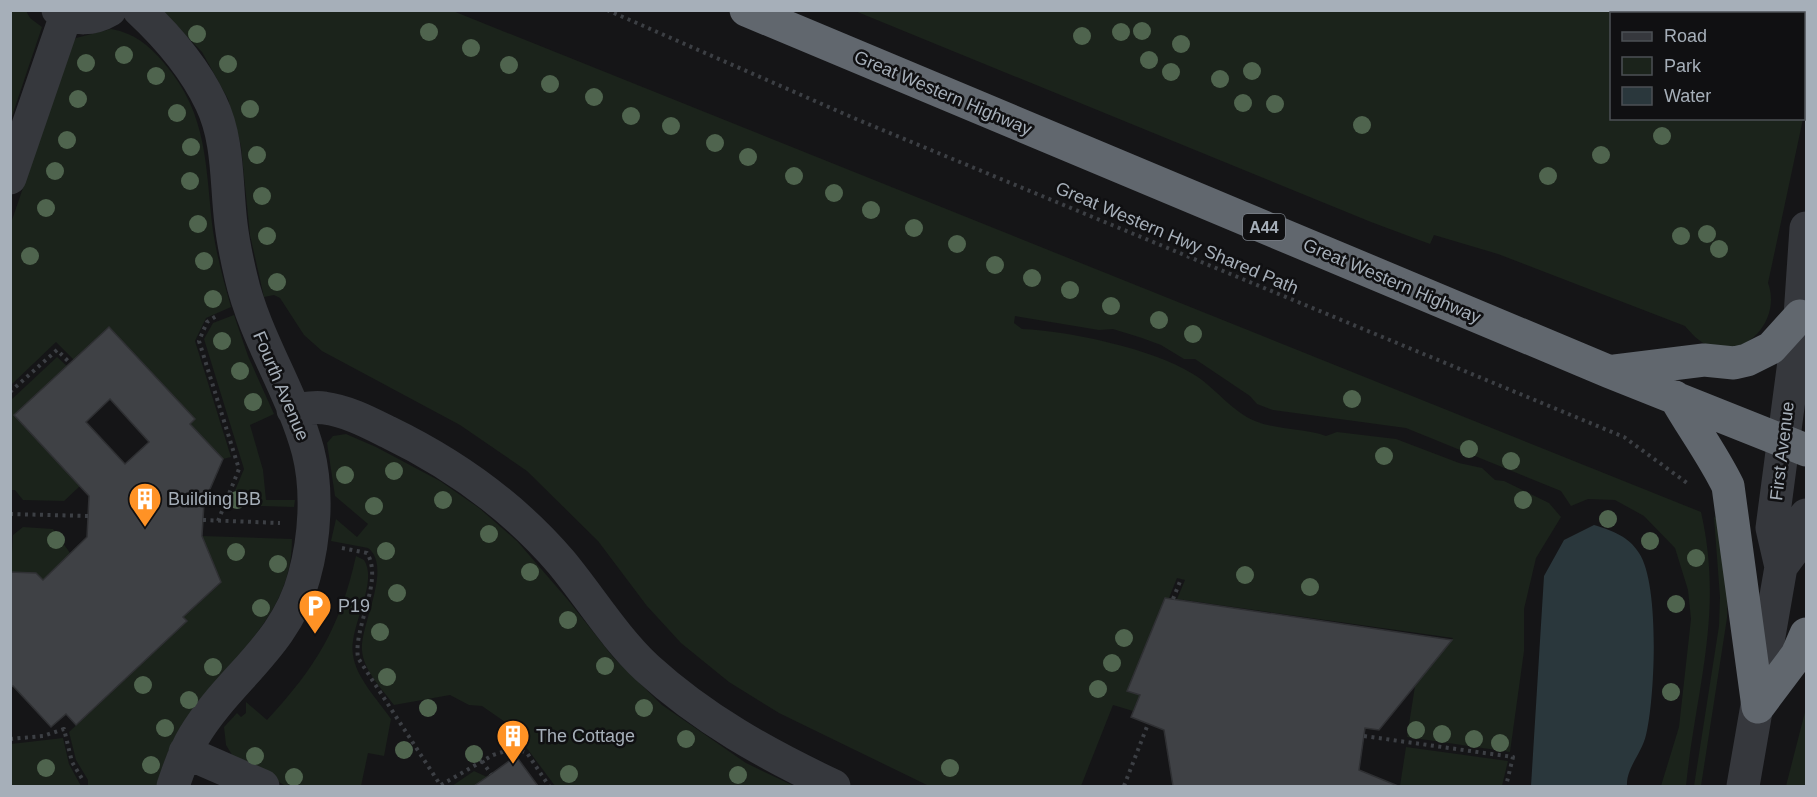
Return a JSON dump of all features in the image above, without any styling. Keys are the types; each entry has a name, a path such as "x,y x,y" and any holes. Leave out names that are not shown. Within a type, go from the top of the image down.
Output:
{"highway":[{"name":"Great Western Highway","path":"746,10 1610,372 1795,446"},
{"path":"1610,372 1704,360 1734,363 1748,360 1772,348 1800,315"},
{"path":"1675,397 1703,446 1717,464 1728,486 1758,707"},
{"path":"1758,707 1797,655 1806,634"}],"street":[{"path":"10,178 62,13 90,18 110,10"},
{"name":"Fourth Avenue","path":"139,10 159,29 195,72 212,105 222,137 231,224 242,280 258,333 293,410 308,452 313,483 311,536 304,579 290,612 272,643 204,722 185,752 173,786"},
{"name":"First Avenue","path":"1743,786 1781,567 1772,528 1795,446 1806,228"},
{"path":"293,410 323,408 357,417 454,468 494,496 529,527 562,563 645,666 683,699 767,754 834,786"},
{"name":"First Avenue","path":"1781,567 1801,540 1806,515"},
{"path":"185,752 263,786"}],"path":[{"name":"Great Western Hwy Shared Path","path":"607,10 856,120 1624,437 1667,466 1690,486"},
{"path":"218,521 239,469 199,342 207,322 224,313"},
{"path":"10,392 57,350 70,363"},
{"path":"10,514 88,516"},
{"path":"203,520 284,523"},
{"path":"340,547 367,553 372,567 366,607 357,639 358,658 441,786 482,761 508,749 521,749 527,753 549,786"},
{"path":"1173,599 1181,579"},
{"path":"1124,786 1148,724"},
{"path":"10,739 44,736 64,729 72,762 84,782"},
{"path":"1364,736 1513,757 1506,786"},
{"path":"482,761 491,774"}],"green space":[{"path":"11,10 26,11 30,18 42,27 11,119"},
{"path":"162,11 453,11 1701,512 1710,584 1709,617 1686,786 1661,786 1679,727 1691,619 1688,590 1675,548 1644,516 1615,500 1588,499 1571,506 1561,491 1406,428 1273,410 1257,404 1250,396 1195,359 1184,359 1161,345 1142,338 1113,329 1099,330 1015,316 1014,323 1022,329 1063,333 1110,343 1134,349 1176,365 1201,379 1238,411 1255,421 1326,436 1337,432 1396,439 1459,463 1482,468 1495,480 1504,481 1549,503 1561,517 1536,558 1524,609 1524,651 1510,752 1407,737 1415,686 1453,638 1177,599 1185,580 1177,578 1169,598 1165,598 1127,691 1140,695 1133,711 1113,705 1081,786 929,786 779,713 729,682 681,643 647,606 598,541 527,471 460,425 322,351 304,335 280,298 274,295 264,297 250,235 241,146 228,99 202,52"},
{"path":"855,11 1806,11 1805,106 1805,12 1610,12 1610,120 1803,120 1768,283 1771,297 1770,311 1757,334 1747,342 1735,347 1721,348 1707,345 1685,326 1498,254 1434,235 1430,244"},
{"path":"111,29 134,37 147,45 164,63 190,102 197,122 206,163 213,231 231,307 206,318 195,341 231,457 223,459 74,360 56,342 11,385 11,223 72,44 76,38"},
{"path":"234,315 248,356 274,414 250,425 263,470 266,500 295,500 294,507 229,505 244,469 204,339 213,323"},
{"path":"57,357 67,366 14,415 80,486 64,501 23,500 15,490 11,490 11,400"},
{"path":"346,434 440,481 479,508 517,541 613,657 662,705 746,763 794,786 555,786 526,747 511,743 508,724 482,706 469,705 450,695 394,705 370,672 362,650 377,582 375,557 368,548 331,541 336,519 357,537 368,524 335,496 327,443 333,436"},
{"path":"1714,517 1721,520 1728,579 1727,618 1701,786 1694,786 1719,626 1720,597"},
{"path":"23,527 53,529 70,553 43,580 36,573 11,572 13,535"},
{"path":"202,536 292,539 289,567 281,592 270,614 255,635 204,695 183,724 169,750 157,786 88,786 88,780 76,760 69,732 187,621 183,617 221,583"},
{"path":"356,556 364,560 368,570 368,581 355,632 353,655 363,681 391,719 384,756 368,753 361,786 286,786 234,758 226,745 224,727 237,713 241,717 246,713 246,702 267,720 299,682 334,626 350,582"},
{"path":"1806,707 1806,786 1786,786 1805,712"},
{"path":"63,738 69,764 81,786 11,786 11,744"},
{"path":"1406,747 1508,761 1502,786 1400,786"},
{"path":"474,771 487,777 474,786 452,786"}],"water":[{"path":"1594,525 1614,532 1630,542 1639,553 1646,568 1653,615 1654,642 1652,696 1646,735 1629,773 1627,786 1531,786 1544,576 1564,540"}],"building":[{"name":"Building BB","path":"109,327 195,419 190,424 223,459 204,503 202,536 221,582 183,617 187,621 76,725 66,714 51,727 13,686 10,688 10,572 36,573 43,580 87,537 89,496 14,415","holes":["110,399 149,442 125,464 86,422"]},
{"path":"1165,598 1452,640 1379,730 1365,728 1359,770 1398,786 1173,786 1164,730 1131,717 1140,695 1127,691"},
{"name":"The Cottage","path":"516,756 538,786 474,786 487,777"}],"place":[{"name":"Building BB","path":"145,528"},
{"name":"P19","path":"315,635"},
{"name":"The Cottage","path":"513,765"}]}
